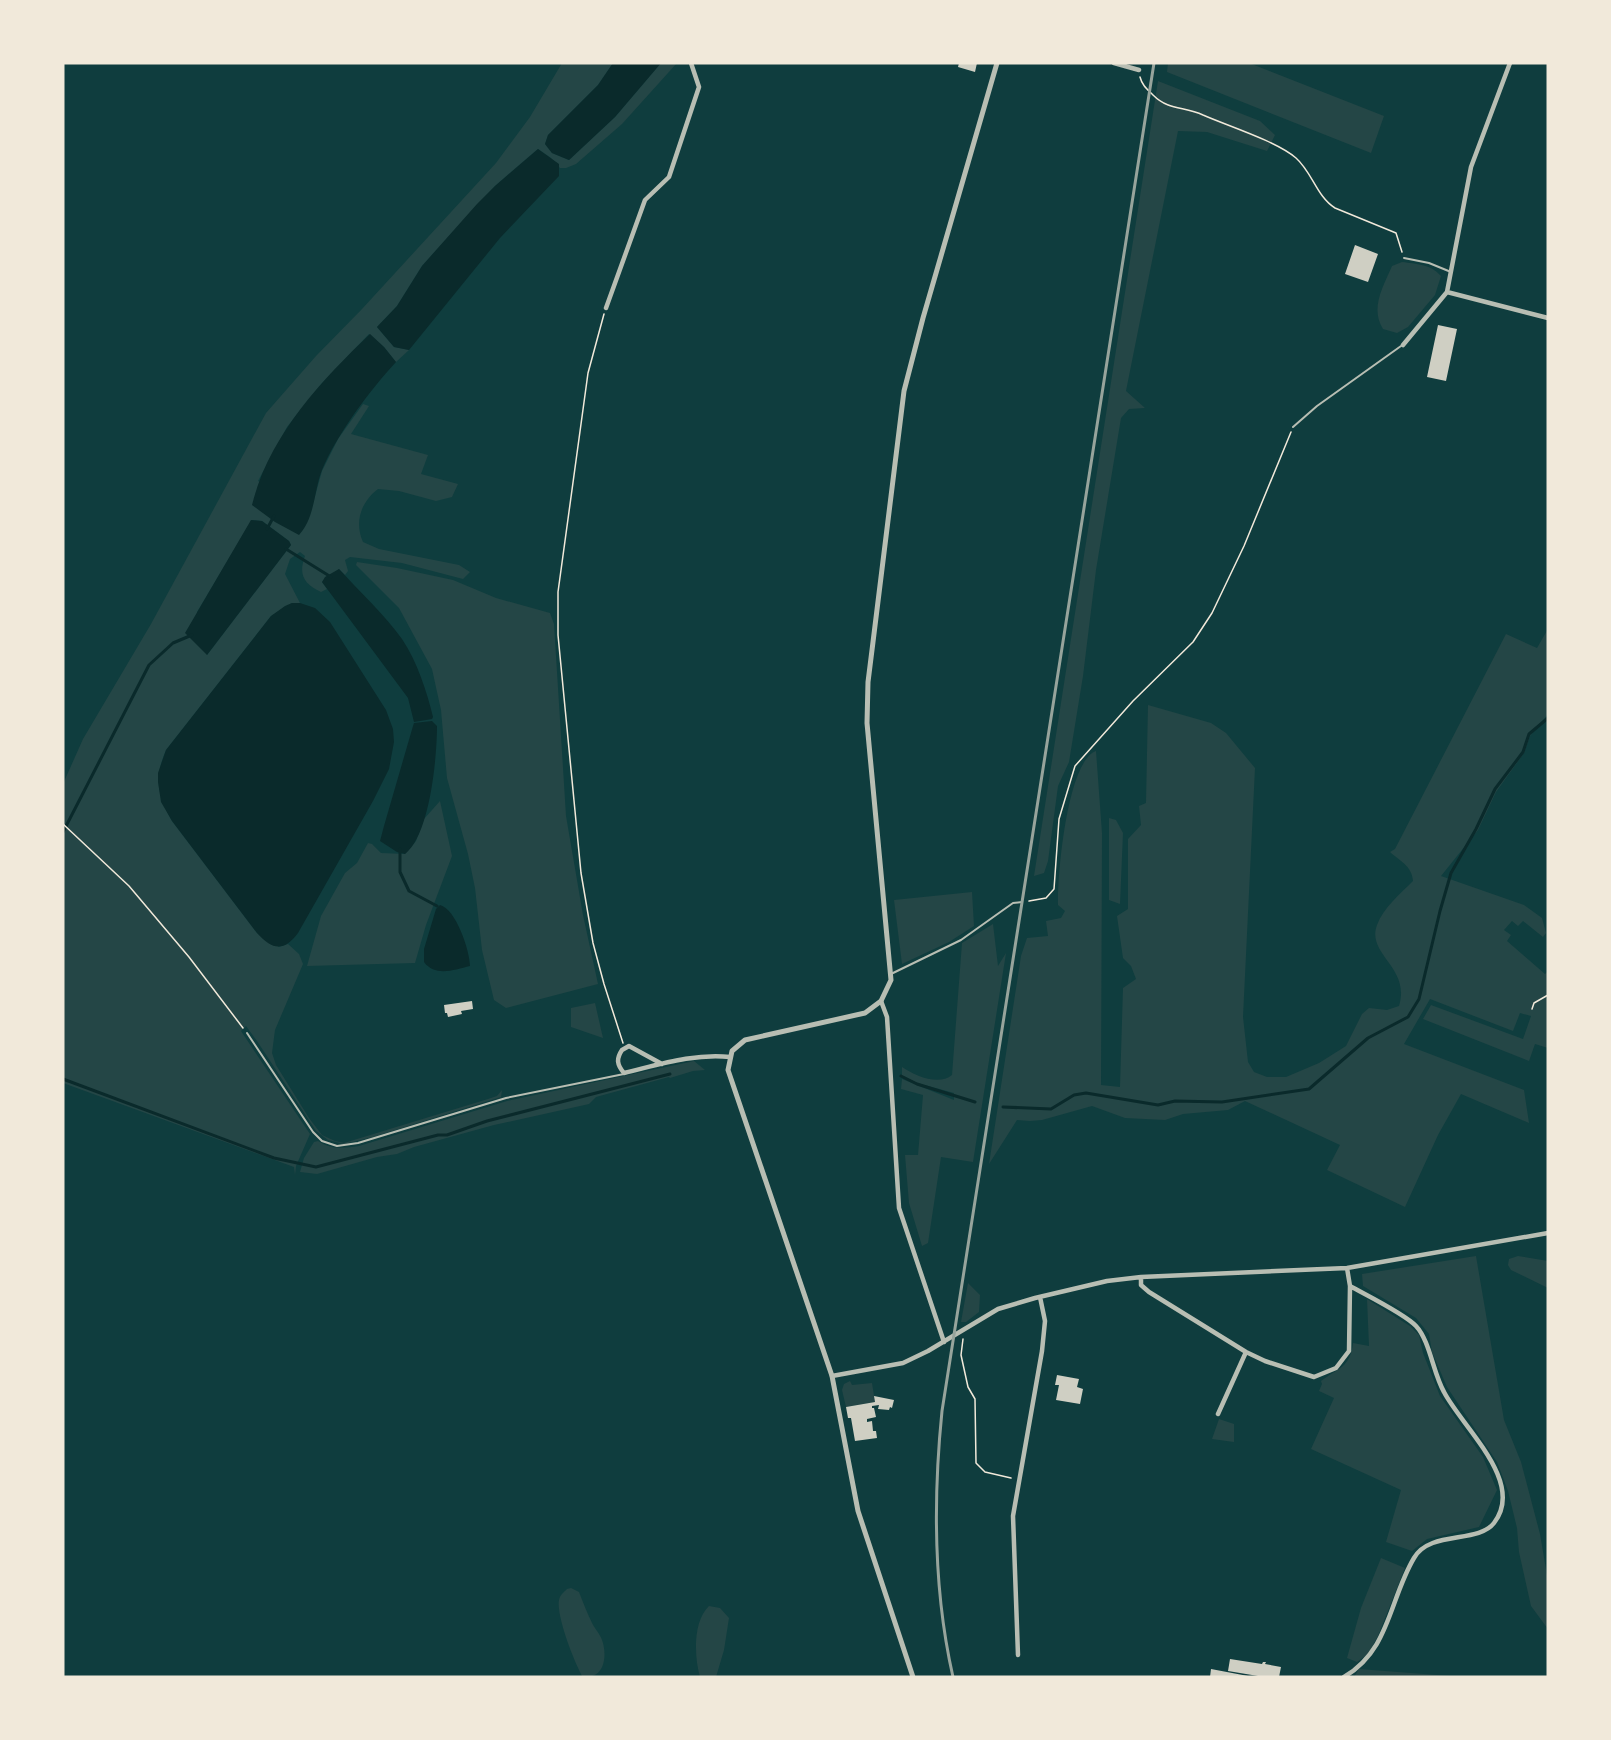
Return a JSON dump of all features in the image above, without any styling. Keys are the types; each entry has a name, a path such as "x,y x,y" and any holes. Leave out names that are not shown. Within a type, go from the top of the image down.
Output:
{"street":[{"path":"606,308 645,200 669,177 699,87 691,63"},
{"path":"913,1677 858,1511 832,1376 728,1070 730,1057 736,1047 746,1040 869,1011 881,1001 887,991 891,974 867,723 868,682 904,391 923,318 998,63"},
{"path":"1114,63 1139,70"},
{"path":"1403,345 1447,292 1471,167 1510,63"},
{"path":"1447,292 1548,318"},
{"path":"881,1001 887,1017 899,1208 944,1342"},
{"path":"662,1064 636,1049 625,1047 618,1058 619,1068 624,1073 709,1056 730,1057"},
{"path":"832,1376 903,1363 928,1352 998,1309 1040,1296 1107,1281 1141,1277 1347,1268 1548,1233"},
{"path":"1141,1277 1142,1285 1149,1292 1246,1352 1265,1361 1314,1377 1336,1368 1349,1352 1350,1286 1347,1268"},
{"path":"1344,1677 1373,1652 1381,1639 1409,1565 1417,1552 1428,1544 1488,1530 1499,1515 1504,1491 1494,1465 1444,1392 1428,1353 1424,1335 1414,1323 1350,1286"},
{"path":"1018,1655 1013,1516 1042,1351 1045,1321 1040,1296"},
{"path":"1218,1414 1246,1352"}],"lane":[{"path":"1404,258 1429,262 1451,272"},
{"path":"1293,427 1317,406 1403,345"},
{"path":"891,974 961,940 1013,903 1022,902"},
{"path":"247,1033 313,1132 322,1141 336,1146 366,1141 506,1098 624,1073"}],"path":[{"path":"1142,84 1164,105 1199,112 1293,156 1303,165 1332,207 1396,232 1404,258"},
{"path":"606,308 588,373 558,592 558,635 581,873 596,953 619,1034 625,1047"},
{"path":"1022,902 1046,898 1054,889 1059,819 1075,766 1132,701 1193,642 1212,613 1244,546 1293,427"},
{"path":"63,824 129,886 189,957 247,1033"},
{"path":"1532,1009 1534,1003 1548,995"},
{"path":"964,1329 961,1355 968,1387 975,1400 976,1463 985,1472 1020,1479"}],"shaded area":[{"path":"562,63 613,63 598,85 548,135 545,144 552,153 569,160 615,117 661,63 677,63 622,124 576,164 560,168 538,149 495,186 422,266 397,306 377,327 394,347 409,350 396,362 369,334 322,383 287,427 258,481 312,507 322,471 338,439 363,404 369,406 351,434 428,455 421,474 458,484 452,497 436,501 399,491 378,489 363,506 359,520 363,542 379,549 459,565 470,572 463,579 402,563 350,557 345,560 348,571 345,575 339,569 322,582 327,589 321,592 310,586 304,578 302,569 305,556 300,552 290,559 285,574 300,603 292,603 271,616 166,750 160,769 160,794 172,821 257,933 279,947 288,944 299,954 303,964 275,1030 272,1053 276,1065 322,1135 344,1143 497,1096 502,1090 501,1097 373,1137 344,1144 328,1140 316,1131 246,1026 241,1031 310,1134 296,1166 295,1175 294,1167 63,1083 63,784 83,739 151,624 266,413 496,163 530,117","holes":["252,520 262,521 289,541 291,545 207,655 197,612"]},
{"path":"613,63 661,63 615,117 569,160 552,153 545,144 548,135 598,85"},
{"path":"1168,63 1249,63 1384,116 1371,153 1167,72"},
{"path":"1158,81 1260,121 1275,135 1267,151 1207,132 1178,131 1126,391 1145,408 1129,409 1121,418 1096,570 1083,676 1069,762 1058,786 1048,861 1044,873 1034,876"},
{"path":"538,149 559,164 559,176 500,238 409,350 394,347 377,327 397,306 422,266 477,204"},
{"path":"1402,262 1428,267 1441,276 1435,295 1408,327 1397,333 1383,329 1379,321 1378,305 1392,266"},
{"path":"370,334 396,362 365,399 328,456 319,478 311,512 299,535 275,522 252,505 260,480 284,433 299,412 333,371"},
{"path":"251,520 262,521 289,541 291,545 207,655 185,633"},
{"path":"357,562 453,580 496,598 550,613 554,624 566,816 583,915 598,984 506,1008 494,1000 482,950 475,888 468,854 447,778 441,710 432,669 399,608 356,565"},
{"path":"339,569 402,639 425,687 432,719 414,722 408,698 322,582 325,577"},
{"path":"292,603 315,608 330,622 386,710 393,729 394,742 389,769 373,801 298,933 288,943 278,946 262,939 172,821 161,802 158,773 166,750 271,616"},
{"path":"1548,629 1548,714 1530,736 1524,753 1496,792 1478,830 1441,876 1524,905 1542,918 1546,933 1543,937 1523,921 1518,926 1512,921 1504,930 1511,935 1507,941 1545,974 1548,971 1548,1048 1535,1044 1529,1061 1423,1019 1431,1005 1523,1039 1531,1016 1520,1013 1513,1031 1430,999 1404,1044 1524,1090 1529,1123 1461,1094 1438,1135 1405,1207 1327,1170 1340,1145 1245,1101 1228,1110 1183,1114 1165,1120 1125,1118 1092,1106 1042,1120 1017,1120 989,1164 1021,956 1027,938 1048,936 1046,921 1061,918 1065,911 1058,905 1062,847 1071,797 1086,759 1096,751 1102,833 1101,1085 1120,1087 1123,988 1136,979 1131,966 1123,958 1117,916 1128,909 1128,839 1141,825 1139,806 1146,803 1148,705 1211,723 1226,733 1255,768 1243,1017 1248,1062 1254,1072 1267,1077 1286,1077 1319,1063 1346,1046 1362,1014 1369,1008 1387,1010 1399,1006 1401,993 1399,981 1377,945 1375,935 1383,913 1413,881 1408,868 1390,852 1395,849 1506,634 1537,648"},
{"path":"432,721 437,726 436,756 430,794 421,830 414,844 405,854 397,852 380,841 414,723"},
{"path":"440,801 452,856 426,925 415,963 307,966 321,916 345,873 357,863 368,843 381,853 405,854 416,841 424,819"},
{"path":"1109,818 1116,820 1123,833 1120,904 1109,900"},
{"path":"972,892 974,926 949,942 902,964 894,900"},
{"path":"440,905 446,908 457,922 468,951 470,966 439,971 428,967 424,962 424,949 436,909"},
{"path":"993,924 998,966 1006,953 973,1162 941,1157 928,1243 922,1246 909,1203 905,1155 918,1155 923,1095 901,1089 902,1079 954,1100 954,1093 917,1083 902,1076 902,1067 927,1079 941,1080 952,1075 962,943"},
{"path":"595,1003 603,1038 571,1027 571,1008"},
{"path":"694,1061 705,1070 669,1077 596,1097 589,1104 494,1125 414,1147 397,1154 377,1157 317,1174 300,1172 304,1158 314,1142 318,1141 338,1148 359,1146 507,1101"},
{"path":"1476,1256 1504,1420 1521,1462 1540,1534 1548,1581 1548,1629 1531,1606 1519,1552 1517,1528 1508,1491 1497,1462 1447,1387 1432,1352 1429,1334 1416,1318 1363,1286 1362,1274"},
{"path":"1518,1256 1548,1261 1548,1288 1511,1270 1508,1265 1509,1259"},
{"path":"968,1283 980,1295 979,1312 966,1322 961,1322"},
{"path":"1367,1299 1410,1326 1419,1335 1423,1353 1440,1396 1483,1457 1497,1490 1479,1527 1427,1539 1412,1551 1386,1542 1401,1490 1311,1449 1334,1398 1319,1391 1321,1381 1346,1363 1353,1343 1369,1346"},
{"path":"850,1381 852,1385 872,1383 875,1402 846,1407 842,1390 844,1384"},
{"path":"1219,1419 1234,1424 1234,1442 1212,1439"},
{"path":"1381,1558 1405,1568 1378,1636 1368,1654 1357,1662 1347,1658 1361,1608"},
{"path":"571,1588 579,1592 604,1646 604,1660 600,1671 589,1677 582,1676 560,1617 560,1598 567,1589"},
{"path":"709,1606 720,1608 729,1618 724,1650 716,1677 700,1677 696,1639 700,1620"},
{"path":"1359,1669 1463,1677 1354,1677"}],"building":[{"path":"959,63 977,63 975,72 958,67"},
{"path":"1355,245 1378,254 1368,282 1345,274"},
{"path":"1438,325 1457,329 1446,381 1427,377"},
{"path":"472,1001 473,1009 461,1011 462,1014 448,1017 445,1013 444,1005"},
{"path":"1057,1375 1079,1379 1077,1387 1083,1389 1080,1404 1056,1400 1059,1385 1055,1385"},
{"path":"874,1396 894,1400 892,1408 878,1409 879,1405 872,1406 876,1417 867,1419 867,1422 872,1421 873,1431 876,1431 877,1438 855,1441 851,1418 848,1418 846,1407 875,1402"},
{"path":"1230,1659 1262,1664 1266,1662 1265,1664 1281,1667 1279,1677 1228,1671"},
{"path":"1211,1669 1248,1676 1248,1677 1210,1677"}],"waterway":[{"path":"267,529 274,516"},
{"path":"286,549 331,577"},
{"path":"63,832 149,665 173,643 192,635"},
{"path":"1003,1107 1051,1109 1074,1095 1086,1093 1158,1105 1175,1101 1222,1102 1309,1089 1368,1038 1408,1017 1419,999 1451,873 1495,789 1523,752 1529,734 1548,718"},
{"path":"400,849 400,872 409,891 437,906"},
{"path":"63,1079 274,1158 316,1167 438,1135 447,1135 487,1121 670,1074"},
{"path":"901,1076 917,1084 975,1102"}],"railway":[{"path":"953,1677 946,1644 938,1578 936,1511 942,1411 1154,63"}]}
